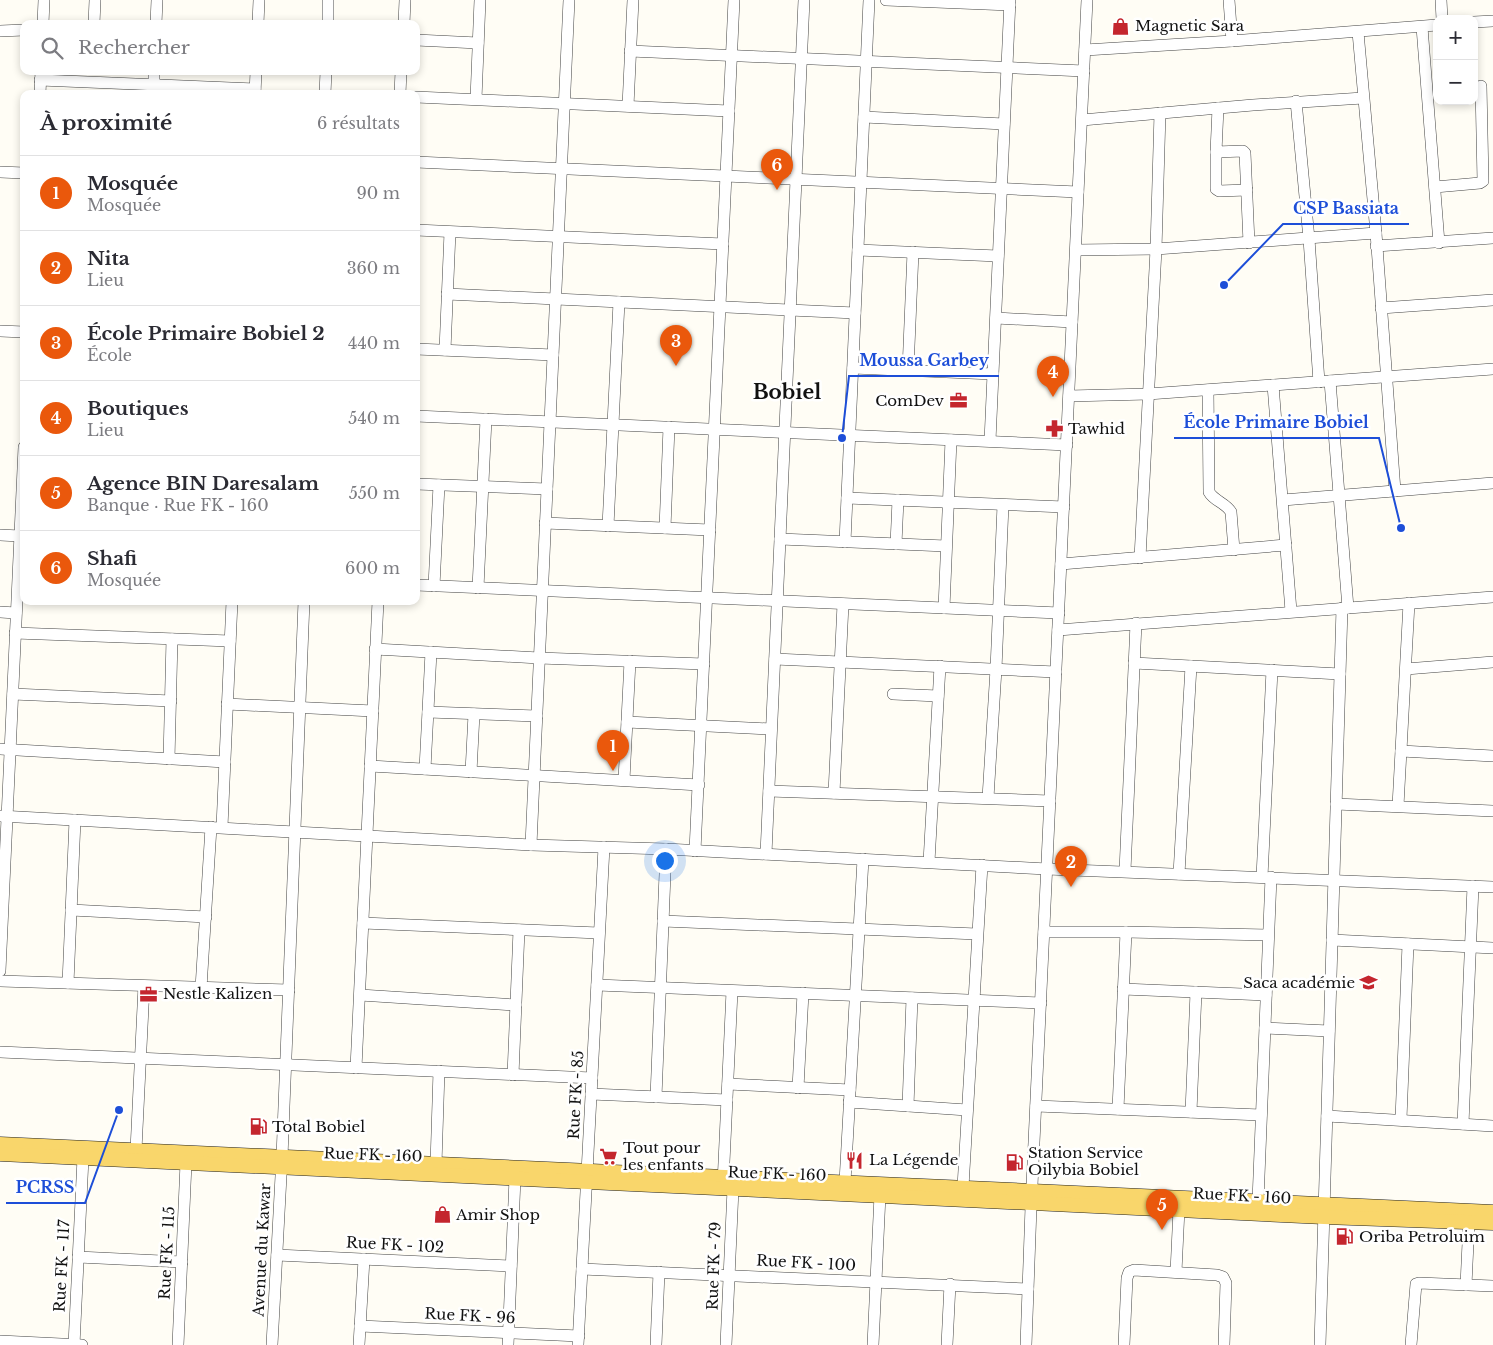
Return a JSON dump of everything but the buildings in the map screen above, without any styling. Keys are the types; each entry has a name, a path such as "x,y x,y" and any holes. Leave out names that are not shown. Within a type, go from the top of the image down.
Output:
{"main road":[{"name":"Rue FK - 160","path":"0,1144 136,1150 515,1178 587,1176"},
{"name":"Rue FK - 160","path":"0,1154 186,1163 436,1164 880,1195 1258,1201 1324,1210 1493,1223"},
{"name":"Rue FK - 160","path":"727,1185 845,1182 963,1188 1179,1209 1493,1212"}],"street":[{"path":"43,20 44,0"},
{"path":"94,20 95,0"},
{"path":"156,20 158,0"},
{"path":"258,20 259,0"},
{"path":"328,0 328,20"},
{"path":"404,20 405,0"},
{"path":"476,100 480,0"},
{"path":"531,844 569,0"},
{"path":"628,106 633,0"},
{"path":"696,851 734,0"},
{"path":"766,854 804,0"},
{"path":"845,542 869,0"},
{"path":"886,0 1010,3 990,442"},
{"path":"1026,1345 1087,0"},
{"path":"1229,0 1232,41"},
{"path":"1441,0 1442,15"},
{"path":"1478,22 1493,21"},
{"path":"1085,50 1433,26"},
{"path":"1422,27 1432,89 1439,243"},
{"path":"0,31 20,30"},
{"path":"1358,32 1396,491"},
{"path":"420,40 478,43"},
{"path":"630,51 1084,71"},
{"path":"154,75 154,85"},
{"path":"255,90 256,75"},
{"path":"325,90 326,75"},
{"path":"400,90 401,75"},
{"path":"40,90 41,76 92,77 154,85 226,90"},
{"path":"1435,187 1482,182 1488,139 1483,86"},
{"path":"420,97 729,111"},
{"path":"1082,120 1296,101 1363,98"},
{"path":"1296,101 1309,239 1318,382"},
{"path":"1218,108 1216,189 1219,191 1247,190"},
{"path":"1140,558 1156,249 1160,113"},
{"path":"864,118 1004,124"},
{"path":"1216,152 1244,151 1249,243"},
{"path":"420,162 1078,192"},
{"path":"0,172 20,173"},
{"path":"420,230 723,244"},
{"path":"445,350 450,232"},
{"path":"1076,250 1156,249 1376,233"},
{"path":"1376,246 1493,238"},
{"path":"858,250 998,256"},
{"path":"908,370 914,252"},
{"path":"447,294 855,312"},
{"path":"1381,308 1493,300"},
{"path":"608,526 618,302"},
{"path":"996,318 1072,322"},
{"path":"0,331 20,332"},
{"path":"420,349 553,355"},
{"path":"853,368 993,374"},
{"path":"1069,396 1148,394 1493,369"},
{"path":"1320,1345 1340,674 1345,608 1340,496 1330,381"},
{"path":"1273,385 1291,611"},
{"path":"1208,390 1209,492 1229,508 1231,512 1234,550"},
{"path":"420,416 1067,445"},
{"path":"478,588 486,419"},
{"path":"665,528 669,427"},
{"path":"944,608 951,440"},
{"path":"1283,500 1493,483"},
{"path":"420,484 547,489"},
{"path":"434,586 439,485"},
{"path":"847,498 1064,507"},
{"path":"896,544 898,500"},
{"path":"988,798 1003,505"},
{"path":"546,523 710,530"},
{"path":"0,536 20,536"},
{"path":"780,539 946,546"},
{"path":"1061,564 1286,545"},
{"path":"0,971 5,749 12,694 20,576"},
{"path":"420,585 1059,613"},
{"path":"1058,630 1493,597"},
{"path":"1398,806 1409,603"},
{"path":"834,793 843,604"},
{"path":"201,988 206,917 225,762 232,605"},
{"name":"Avenue du Kawar","path":"272,1345 282,1162 304,605"},
{"path":"356,1068 378,605"},
{"path":"0,612 16,613"},
{"path":"1124,871 1136,623"},
{"path":"15,633 230,641"},
{"path":"169,759 172,638"},
{"path":"376,649 539,658 704,664"},
{"path":"425,769 431,652"},
{"path":"775,659 1056,672"},
{"path":"624,780 630,661"},
{"path":"1406,669 1493,662"},
{"path":"1134,663 1340,674"},
{"path":"929,862 940,666"},
{"path":"1179,874 1191,666"},
{"path":"1258,1201 1268,935 1267,877 1272,670"},
{"path":"12,694 171,701"},
{"path":"893,694 938,696"},
{"path":"227,704 373,711"},
{"path":"428,712 537,716"},
{"path":"471,772 474,714"},
{"path":"627,722 772,729"},
{"path":"5,749 225,762"},
{"path":"1401,751 1493,756"},
{"path":"370,766 698,784"},
{"path":"769,791 1050,801"},
{"path":"1336,804 1493,811"},
{"path":"4,816 1047,869 1334,879 1493,887"},
{"path":"68,983 74,820"},
{"name":"Rue FK - 85","path":"579,1341 604,847"},
{"path":"656,1097 666,849"},
{"path":"845,1182 863,859"},
{"path":"963,1188 982,865"},
{"path":"1463,1124 1473,886"},
{"path":"71,910 206,917"},
{"path":"663,921 977,934"},
{"path":"363,923 599,933"},
{"path":"513,1075 519,930"},
{"path":"1044,932 1268,935"},
{"path":"1118,1109 1126,932"},
{"path":"1332,940 1493,948"},
{"path":"1401,1119 1408,944"},
{"path":"0,981 288,990"},
{"path":"136,1150 144,986"},
{"path":"597,986 1041,1003"},
{"path":"1123,989 1266,995"},
{"name":"Rue FK - 79","path":"726,1345 729,1275 727,1100 732,991"},
{"path":"1191,1112 1196,992"},
{"path":"798,1088 803,993"},
{"path":"360,995 516,1005"},
{"path":"908,1106 912,998"},
{"path":"1265,1028 1329,1031"},
{"path":"0,1052 592,1078"},
{"path":"436,1164 439,1072"},
{"path":"728,1084 798,1088 908,1106 967,1110"},
{"path":"591,1094 727,1100"},
{"path":"1036,1106 1261,1115"},
{"path":"1327,1116 1493,1126"},
{"name":"Rue FK - 117","path":"74,1345 83,1158"},
{"name":"Rue FK - 115","path":"178,1345 186,1163"},
{"path":"508,1345 515,1178"},
{"path":"873,1345 880,1195"},
{"path":"1176,1272 1179,1209"},
{"path":"1466,1285 1468,1222"},
{"name":"Rue FK - 102","path":"277,1255 511,1266"},
{"path":"78,1257 182,1262"},
{"path":"359,1345 364,1259"},
{"name":"Rue FK - 100","path":"582,1269 950,1284 1028,1289"},
{"path":"1124,1345 1127,1278 1129,1272 1134,1270 1217,1275 1223,1277 1226,1283 1224,1345"},
{"path":"656,1345 660,1272"},
{"path":"947,1345 950,1284"},
{"path":"1411,1345 1416,1284 1493,1286"},
{"name":"Rue FK - 96","path":"360,1326 508,1332 579,1341"},
{"path":"0,1341 82,1345"}],"place":[{"name":"Magnetic Sara","path":"1121,26"},
{"name":"Shafi","path":"777,190"},
{"name":"CSP Bassiata","path":"1224,285"},
{"name":"École Primaire Bobiel 2","path":"676,366"},
{"name":"Boutiques","path":"1053,397"},
{"name":"ComDev","path":"958,401"},
{"name":"Tawhid","path":"1054,429"},
{"name":"Moussa Garbey","path":"842,438"},
{"name":"École Primaire Bobiel","path":"1401,528"},
{"name":"Mosquée","path":"613,771"},
{"name":"Nita","path":"1071,887"},
{"name":"Saca académie","path":"1369,983"},
{"name":"Nestle Kalizen","path":"149,994"},
{"name":"PCRSS","path":"119,1110"},
{"name":"Total Bobiel","path":"258,1127"},
{"name":"Tout pour les enfants","path":"609,1157"},
{"name":"La Légende","path":"855,1160"},
{"name":"Station Service Oilybia Bobiel","path":"1014,1162"},
{"name":"Amir Shop","path":"442,1215"},
{"name":"Agence BIN Daresalam","path":"1162,1230"},
{"name":"Oriba Petroluim","path":"1345,1237"}],"district":[{"name":"Bobiel","path":"787,392"}]}
